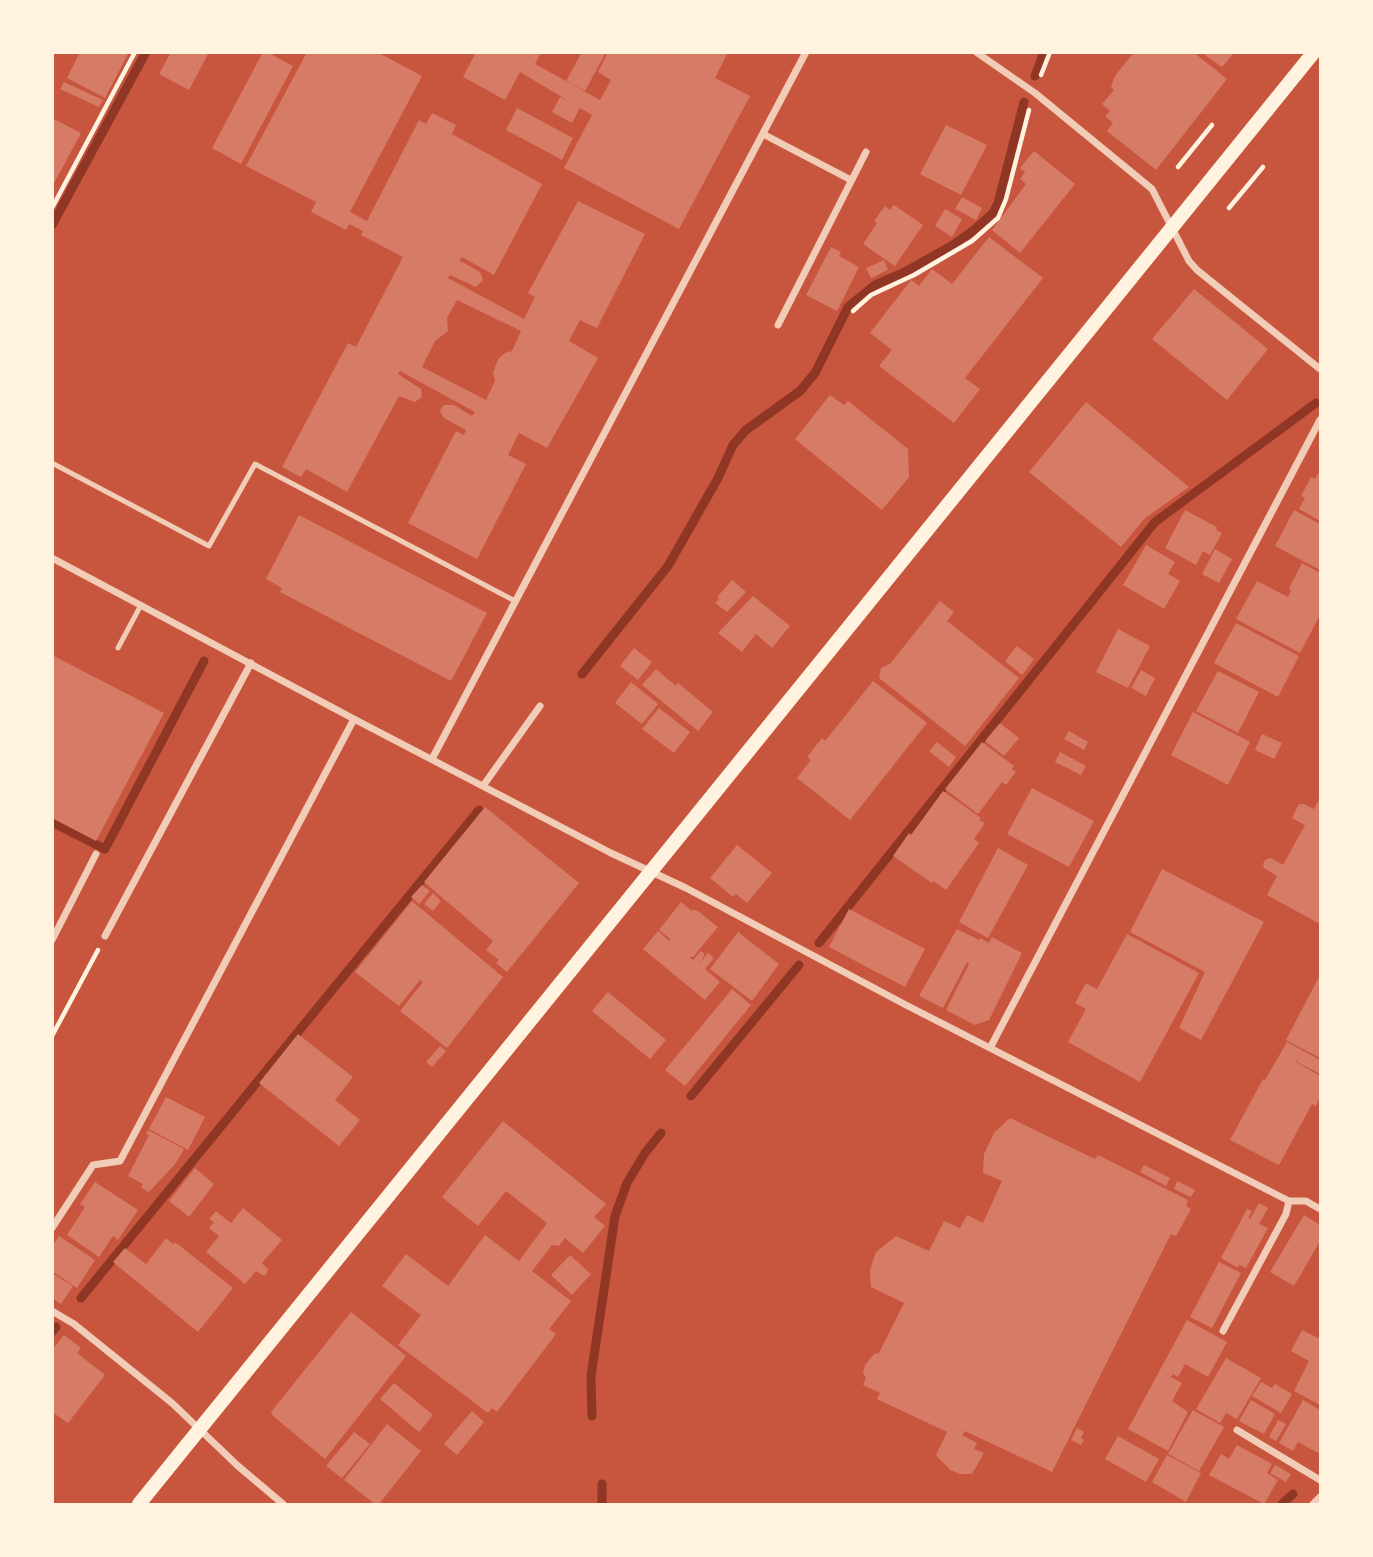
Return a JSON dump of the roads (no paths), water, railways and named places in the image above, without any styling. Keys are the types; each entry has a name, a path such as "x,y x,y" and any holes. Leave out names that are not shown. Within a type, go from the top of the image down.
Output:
{"main road":[{"path":"139,1504 1314,52"}],"street":[{"path":"432,759 806,52"},
{"path":"975,52 1035,93 1152,189 1189,261 1197,270 1321,369"},
{"path":"763,134 851,180"},
{"path":"778,325 866,152"},
{"path":"990,1048 1321,420"},
{"path":"52,558 354,719 686,888 990,1048 1289,1200 1306,1201 1321,1209"},
{"path":"105,936 251,663"},
{"path":"483,786 540,706"},
{"path":"52,1228 93,1165 120,1161 354,719"},
{"path":"52,940 96,854"},
{"path":"1223,1331 1286,1214 1289,1200"},
{"path":"52,1311 74,1324 172,1403 283,1504"},
{"path":"1237,1430 1321,1480"},
{"path":"1313,1504 1321,1497"}],"lane":[{"path":"52,463 209,546 255,464 515,601"},
{"path":"118,648 141,605"}],"waterway":[{"path":"52,225 146,52"},
{"path":"1035,76 1044,52"},
{"path":"582,674 668,566 718,478 733,445 746,430 800,391 815,373 848,307 875,285 905,272 953,245 993,213 998,203 1024,102"},
{"path":"819,943 1155,522 1316,403"},
{"path":"52,822 105,849 204,661"},
{"path":"81,1298 479,810"},
{"path":"691,1096 799,965"},
{"path":"592,1416 591,1376 615,1216 627,1183 661,1133"},
{"path":"52,1332 56,1327"},
{"path":"602,1484 602,1504"},
{"path":"1282,1504 1293,1494"}]}
